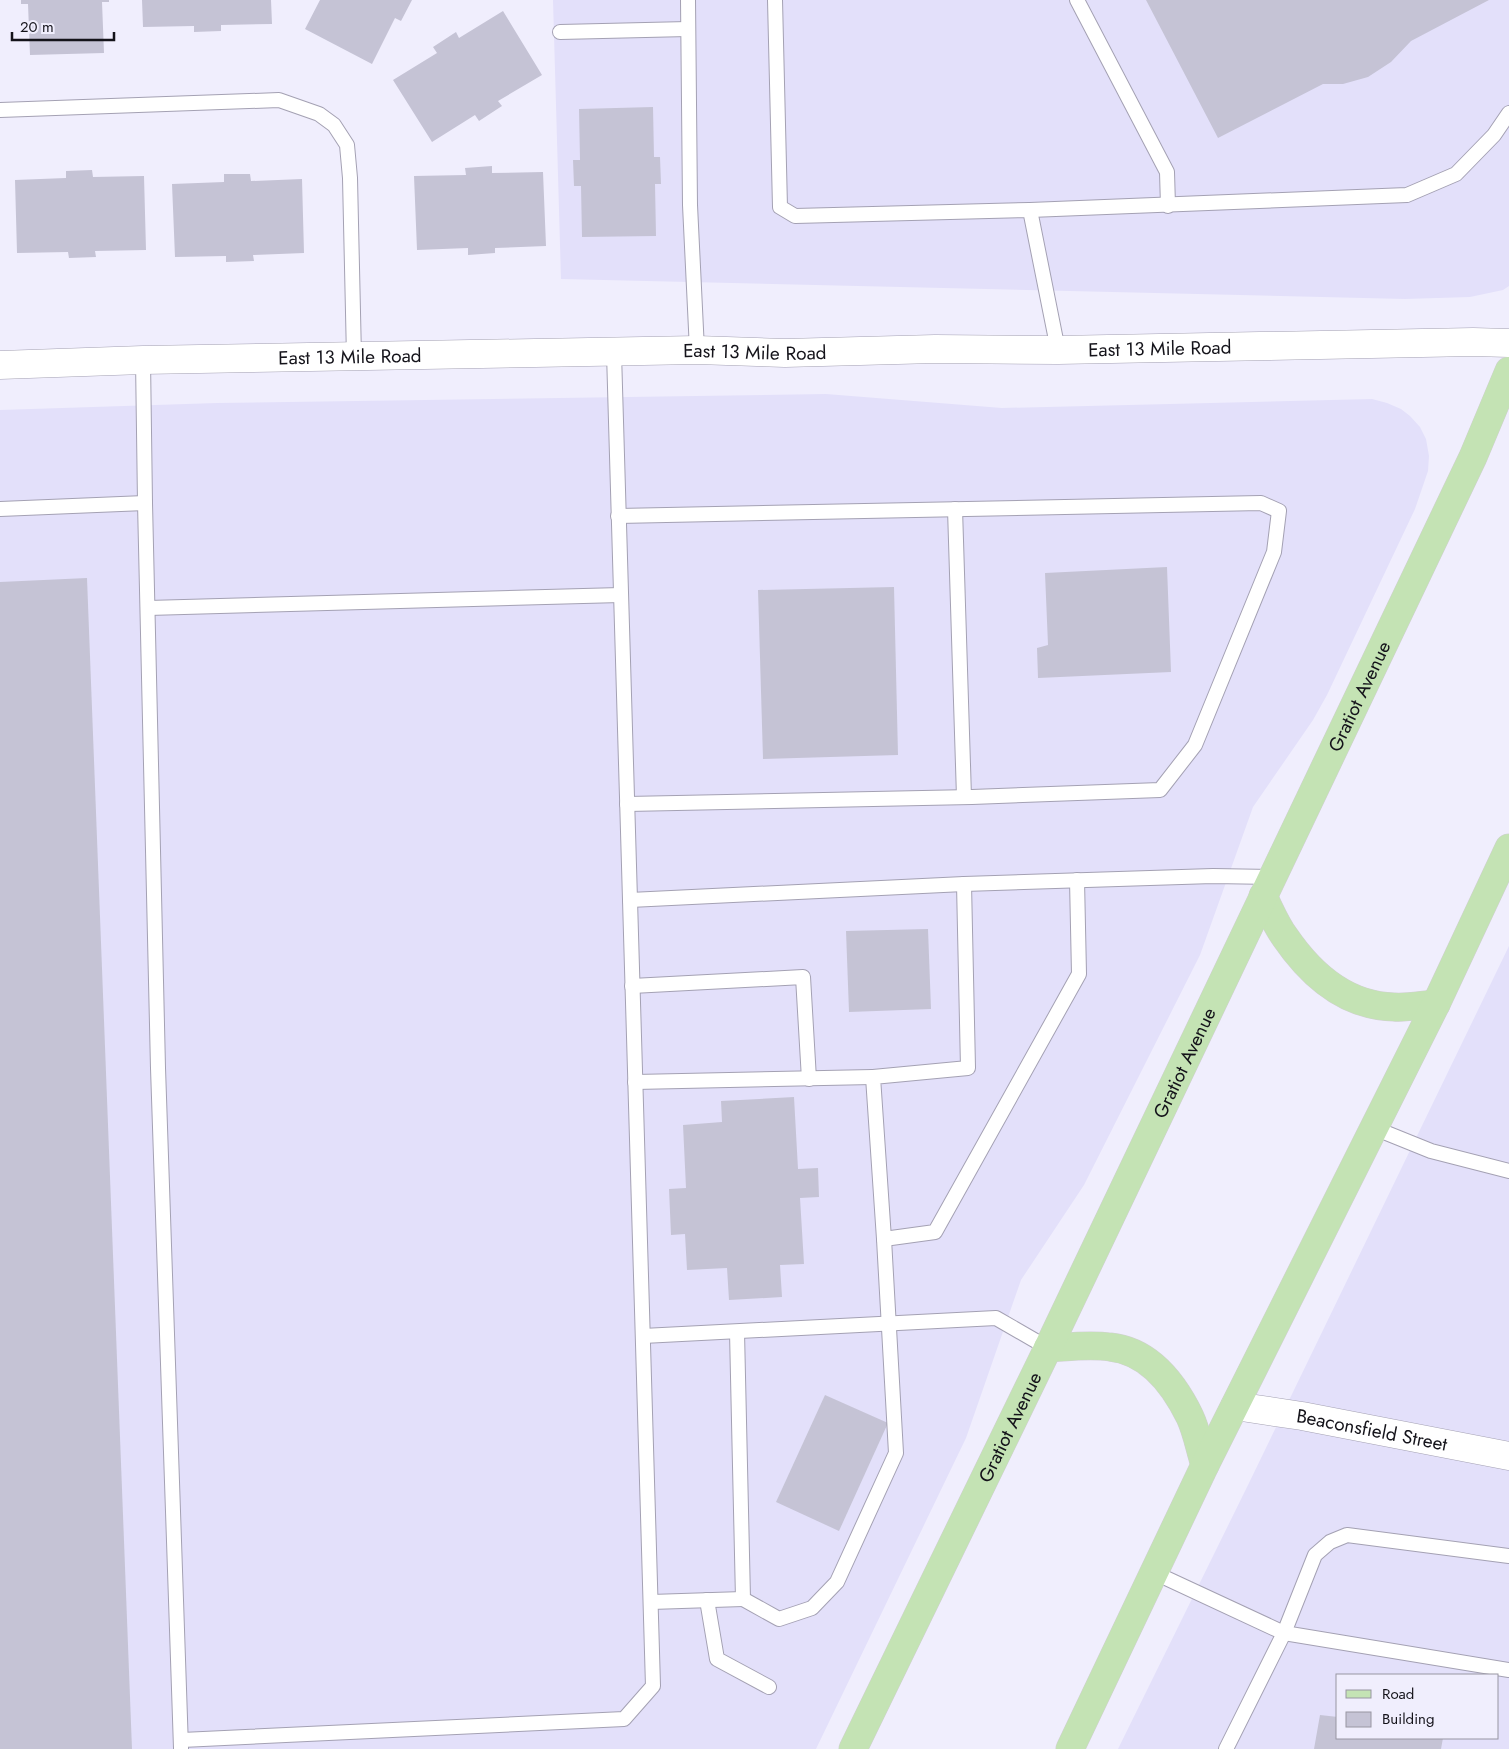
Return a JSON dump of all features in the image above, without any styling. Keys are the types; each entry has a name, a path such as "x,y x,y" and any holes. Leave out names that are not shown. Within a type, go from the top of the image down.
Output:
{"main road":[{"name":"East 13 Mile Road","path":"0,364 697,350 785,353 935,349 1058,350 1463,342 1509,343"},
{"name":"Gratiot Avenue","path":"854,1749 1048,1348 1473,457 1509,371"},
{"path":"1070,1749 1205,1465 1436,1004 1509,848"},
{"path":"1268,887 1284,936 1308,967 1337,991 1363,1003 1394,1008 1436,1004"},
{"path":"1048,1348 1083,1345 1111,1347 1137,1354 1157,1369 1176,1392 1191,1419 1205,1465"},
{"name":"Beaconsfield Street","path":"1235,1406 1302,1416 1509,1456"}],"lane":[{"path":"688,0 690,205 697,350"},
{"path":"775,0 780,207 795,216 1168,206 1407,196 1456,174 1494,135 1509,113"},
{"path":"1077,0 1167,172 1168,206"},
{"path":"560,32 688,29"},
{"path":"0,110 279,100 319,114 334,125 347,145 350,178 354,357"},
{"path":"1030,210 1058,350"},
{"path":"143,360 158,1068 182,1744 624,1718 653,1686 614,353"},
{"path":"0,509 145,503"},
{"path":"618,516 1261,503 1279,511 1274,552 1195,745 1160,790 964,797 627,804"},
{"path":"955,509 964,797"},
{"path":"148,608 621,595"},
{"path":"630,900 964,884 1212,876 1268,887"},
{"path":"884,1239 935,1232 1079,974 1077,880"},
{"path":"635,1082 873,1077 968,1068 964,884"},
{"path":"632,986 803,977 809,1078"},
{"path":"651,1602 743,1599 779,1619 812,1608 837,1582 896,1453 873,1077"},
{"path":"1374,1128 1430,1151 1509,1171"},
{"path":"643,1336 996,1318 1048,1348"},
{"path":"737,1332 743,1599"},
{"path":"1226,1749 1284,1633 1316,1555 1330,1542 1346,1534 1509,1556"},
{"path":"1155,1573 1284,1633 1509,1670"},
{"path":"707,1600 717,1660 768,1687"}],"shaded area":[{"path":"553,0 1509,0 1509,286 1503,290 1470,297 1405,299 561,279"},
{"path":"826,394 1002,408 1372,399 1401,409 1410,416 1420,427 1426,439 1429,456 1428,471 1415,509 1327,695 1313,720 1253,807 1200,955 1084,1185 1021,1280 966,1438 816,1749 0,1749 0,410 217,403"},
{"path":"1509,946 1509,1749 1118,1749 1248,1485"}],"building":[{"path":"21,0 109,0 109,2 102,2 104,53 30,55 28,4 21,4"},
{"path":"142,0 271,0 272,24 221,25 221,31 194,32 194,26 143,27"},
{"path":"320,0 412,0 401,21 395,18 372,64 305,29"},
{"path":"1146,0 1489,0 1411,41 1391,62 1368,77 1343,84 1323,84 1218,138"},
{"path":"503,11 542,75 498,101 502,106 479,121 475,115 432,142 393,80 437,53 433,47 456,32 459,38"},
{"path":"653,107 654,157 660,157 661,184 655,184 656,236 582,237 581,186 574,186 573,160 580,160 579,109"},
{"path":"492,166 492,173 543,172 546,246 495,248 495,253 468,255 468,248 417,250 414,176 466,175 465,168"},
{"path":"92,170 93,177 144,176 146,250 95,251 96,257 69,258 68,252 17,253 15,180 66,178 66,171"},
{"path":"224,174 250,174 251,181 302,179 304,253 253,255 254,261 226,262 226,256 175,257 172,184 224,182"},
{"path":"1167,567 1171,672 1038,678 1037,648 1048,645 1045,573"},
{"path":"87,578 132,1749 0,1749 0,582"},
{"path":"894,587 898,755 763,759 758,590"},
{"path":"928,929 931,1009 849,1012 846,931"},
{"path":"794,1097 798,1169 818,1168 819,1197 800,1198 804,1264 780,1265 782,1297 729,1300 727,1268 687,1270 685,1234 671,1235 669,1189 686,1188 683,1125 722,1122 721,1101"},
{"path":"825,1395 888,1423 839,1531 776,1502"},
{"path":"1320,1715 1336,1717 1336,1739 1443,1739 1441,1749 1314,1749"}]}
